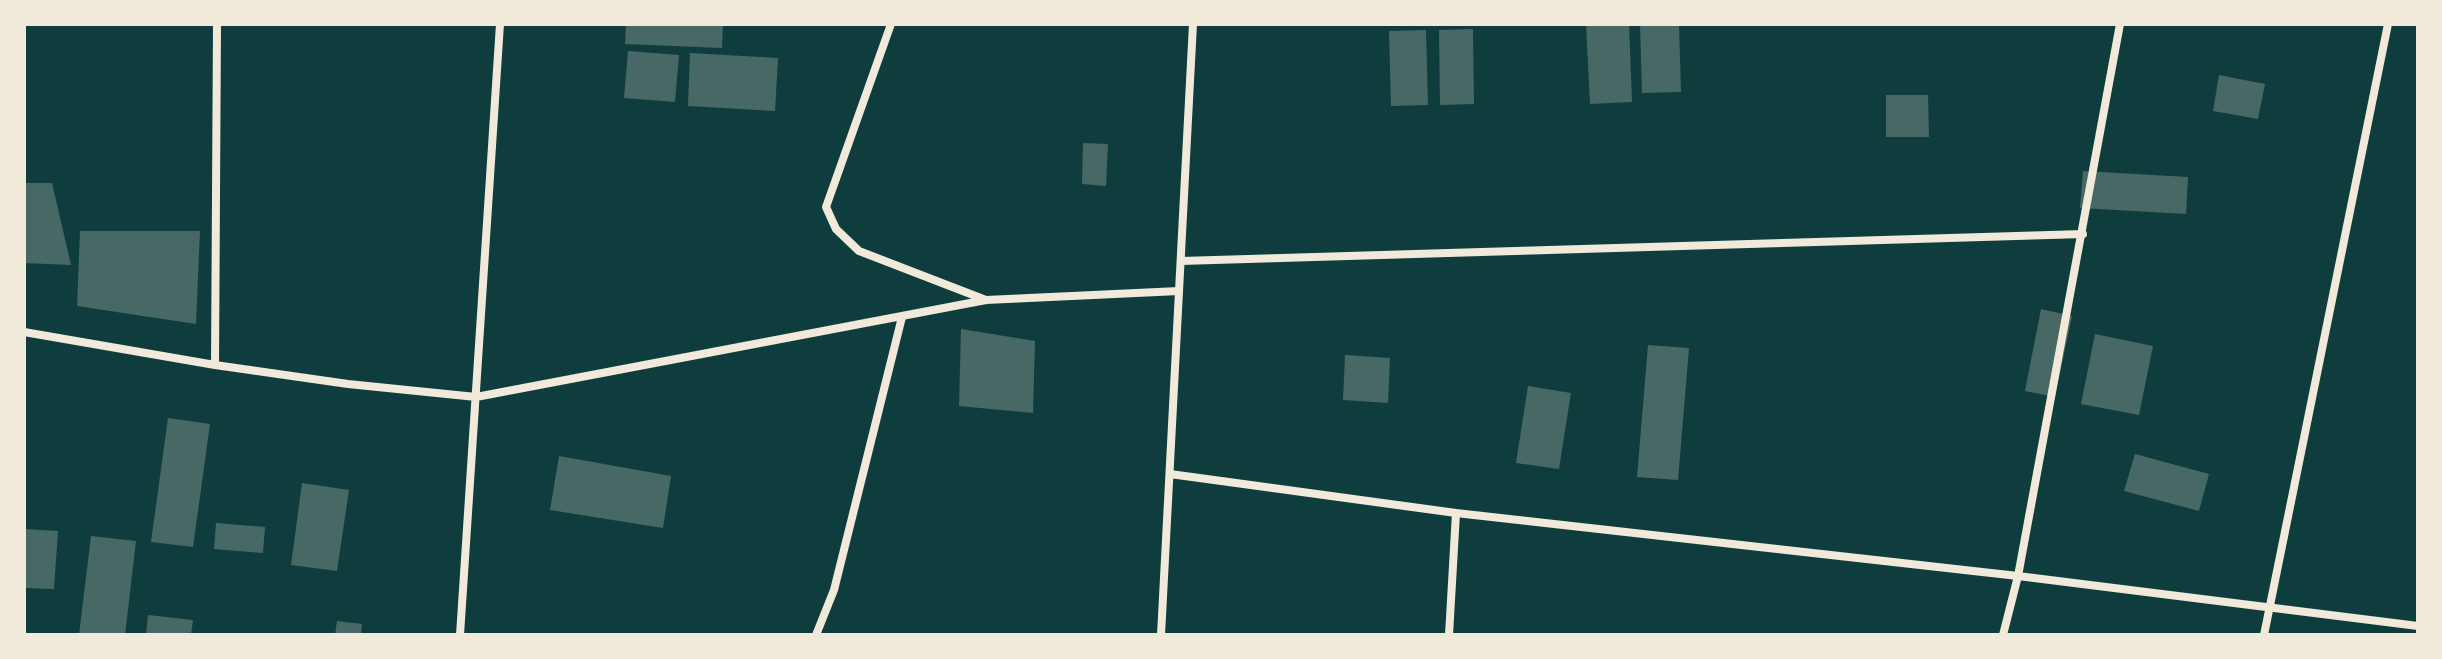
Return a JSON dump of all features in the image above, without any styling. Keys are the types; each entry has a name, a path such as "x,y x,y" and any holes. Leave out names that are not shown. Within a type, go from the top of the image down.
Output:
{"street":[{"path":"215,365 217,24"},
{"path":"460,635 500,24"},
{"path":"891,24 826,207 836,229 859,251 986,300"},
{"path":"1161,635 1193,24"},
{"path":"2003,635 2018,576 2120,24"},
{"path":"2264,635 2388,24"},
{"path":"1181,261 2083,234"},
{"path":"24,332 215,365 348,384 476,397 986,300 1179,291"},
{"path":"816,635 834,590 902,317"},
{"path":"1170,474 1456,513 2018,576 2418,626"},
{"path":"1449,635 1456,513"}],"building":[{"path":"626,24 723,24 722,48 625,44"},
{"path":"1586,24 1629,24 1632,102 1590,104"},
{"path":"1640,24 1679,24 1681,92 1642,93"},
{"path":"1473,29 1474,104 1440,105 1439,30"},
{"path":"1426,30 1428,105 1391,106 1389,31"},
{"path":"628,51 679,55 675,102 624,98"},
{"path":"690,53 778,58 775,111 688,106"},
{"path":"2219,75 2265,84 2258,119 2213,111"},
{"path":"1886,95 1928,95 1929,137 1886,137"},
{"path":"1083,143 1108,144 1106,186 1082,184"},
{"path":"2083,171 2188,177 2186,214 2080,208"},
{"path":"24,183 52,183 71,265 24,263"},
{"path":"80,231 200,231 196,324 77,306"},
{"path":"2041,309 2072,316 2055,397 2025,391"},
{"path":"961,329 1035,341 1033,413 959,406"},
{"path":"2095,334 2153,346 2139,415 2081,404"},
{"path":"1648,345 1689,348 1678,480 1637,477"},
{"path":"1345,355 1390,358 1388,403 1343,400"},
{"path":"1528,386 1571,393 1559,469 1516,463"},
{"path":"168,418 210,424 193,547 151,542"},
{"path":"2135,454 2209,474 2199,511 2124,491"},
{"path":"559,456 671,476 663,528 550,510"},
{"path":"302,483 349,490 337,571 291,565"},
{"path":"216,523 265,527 263,553 214,549"},
{"path":"24,529 58,531 54,589 24,588"},
{"path":"91,536 136,541 125,635 79,635"},
{"path":"148,615 193,620 191,635 146,635"},
{"path":"337,621 362,624 361,635 335,635"}]}
